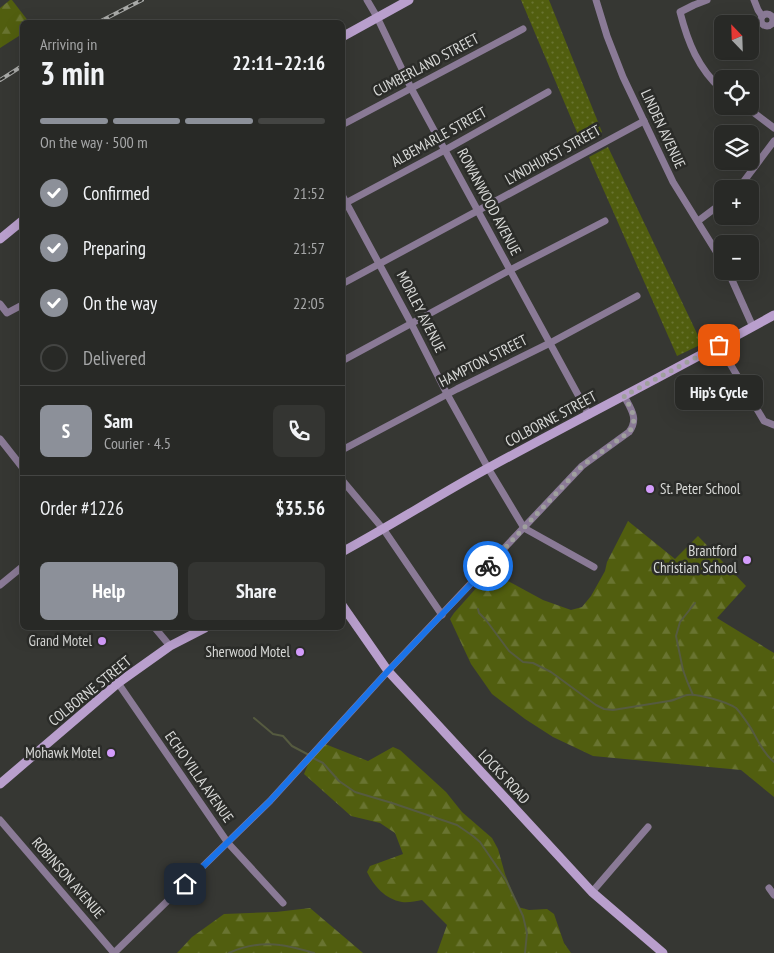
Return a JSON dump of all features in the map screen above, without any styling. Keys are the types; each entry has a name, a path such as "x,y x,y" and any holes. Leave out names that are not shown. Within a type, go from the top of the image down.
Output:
{"main road":[{"path":"345,35 409,0"},
{"path":"0,239 20,224"},
{"name":"COLBORNE STREET","path":"345,550 384,530 488,468 774,315"},
{"name":"LOCKS ROAD","path":"345,609 388,671 592,892 663,953"},
{"name":"COLBORNE STREET","path":"0,784 118,683 170,646 200,630"}],"street":[{"name":"ROWANWOOD AVENUE","path":"367,0 411,88 589,415"},
{"name":"LINDEN AVENUE","path":"596,0 607,36 623,77 673,182 714,247"},
{"path":"707,0 680,12 685,30 701,65 714,83"},
{"path":"754,0 762,16"},
{"name":"CUMBERLAND STREET","path":"345,123 523,29"},
{"name":"ALBEMARLE STREET","path":"345,204 548,92"},
{"path":"757,115 774,128"},
{"name":"LYNDHURST STREET","path":"345,282 644,121"},
{"path":"745,180 774,141"},
{"name":"MORLEY AVENUE","path":"345,204 412,323 447,394 524,528"},
{"path":"698,221 714,209"},
{"path":"345,359 605,221"},
{"path":"732,280 753,327"},
{"name":"HAMPTON STREET","path":"345,448 447,394 550,343 636,296"},
{"path":"0,304 7,313 20,306"},
{"path":"719,345 764,421 774,425"},
{"path":"114,953 270,801 388,671 582,466 633,428 634,418 632,410 624,396"},
{"path":"0,439 20,464"},
{"path":"345,484 384,530 442,614"},
{"path":"524,528 594,567"},
{"path":"0,585 20,569"},
{"path":"157,630 170,646"},
{"name":"ECHO VILLA AVENUE","path":"118,683 228,843 283,903"},
{"name":"ROBINSON AVENUE","path":"0,820 114,953"},
{"path":"592,892 648,827"},
{"path":"770,888 774,895"}],"green space":[{"path":"12,0 27,20 20,20 20,35 0,48 0,8"},
{"path":"521,0 549,0 602,132 582,144"},
{"path":"608,147 702,344 677,356 589,157"},
{"path":"628,521 675,559 698,536 746,586 717,618 774,653 774,797 741,770 593,756 553,737 525,719 492,694 471,664 450,619 487,576 506,580 543,600 571,610 582,607 591,596 605,571 607,562"},
{"path":"325,744 368,761 393,747 400,750 446,792 462,812 492,838 498,849 505,874 518,907 529,910 547,909 554,914 564,943 571,953 437,953 447,925 422,900 402,902 385,895 367,872 370,866 403,854 395,833 380,823 351,816 304,774 311,757"},
{"path":"310,908 363,953 177,953 192,937 224,914 276,912"}],"waterway":[{"path":"693,695 683,670 676,636 680,622 695,603"},
{"path":"478,609 479,613 509,651 523,662 533,663 551,672 596,705 604,709 613,710 669,701 692,695 719,701 738,710 764,751 774,762"},
{"path":"254,718 273,734 283,736 292,746 309,755"},
{"path":"313,758 323,763 339,781 355,792 457,825 480,842 506,880 523,916 527,933 525,953"},
{"path":"229,953 247,947 267,944 288,946 314,953"}],"railway":[{"path":"103,20 142,0"},
{"path":"0,80 20,67"}],"way so far":[{"path":"488,566 582,466 633,428 634,418 632,410 624,396 719,345"}],"place":[{"name":"Hip’s Cycle","path":"719,345"},
{"name":"St. Peter School","path":"650,489"},
{"name":"Brantford Christian School","path":"747,560"},
{"name":"Grand Motel","path":"102,641"},
{"name":"Sherwood Motel","path":"300,652"},
{"name":"Mohawk Motel","path":"111,753"}],"route":[{"path":"185,884 270,801 388,671 488,566"}]}
